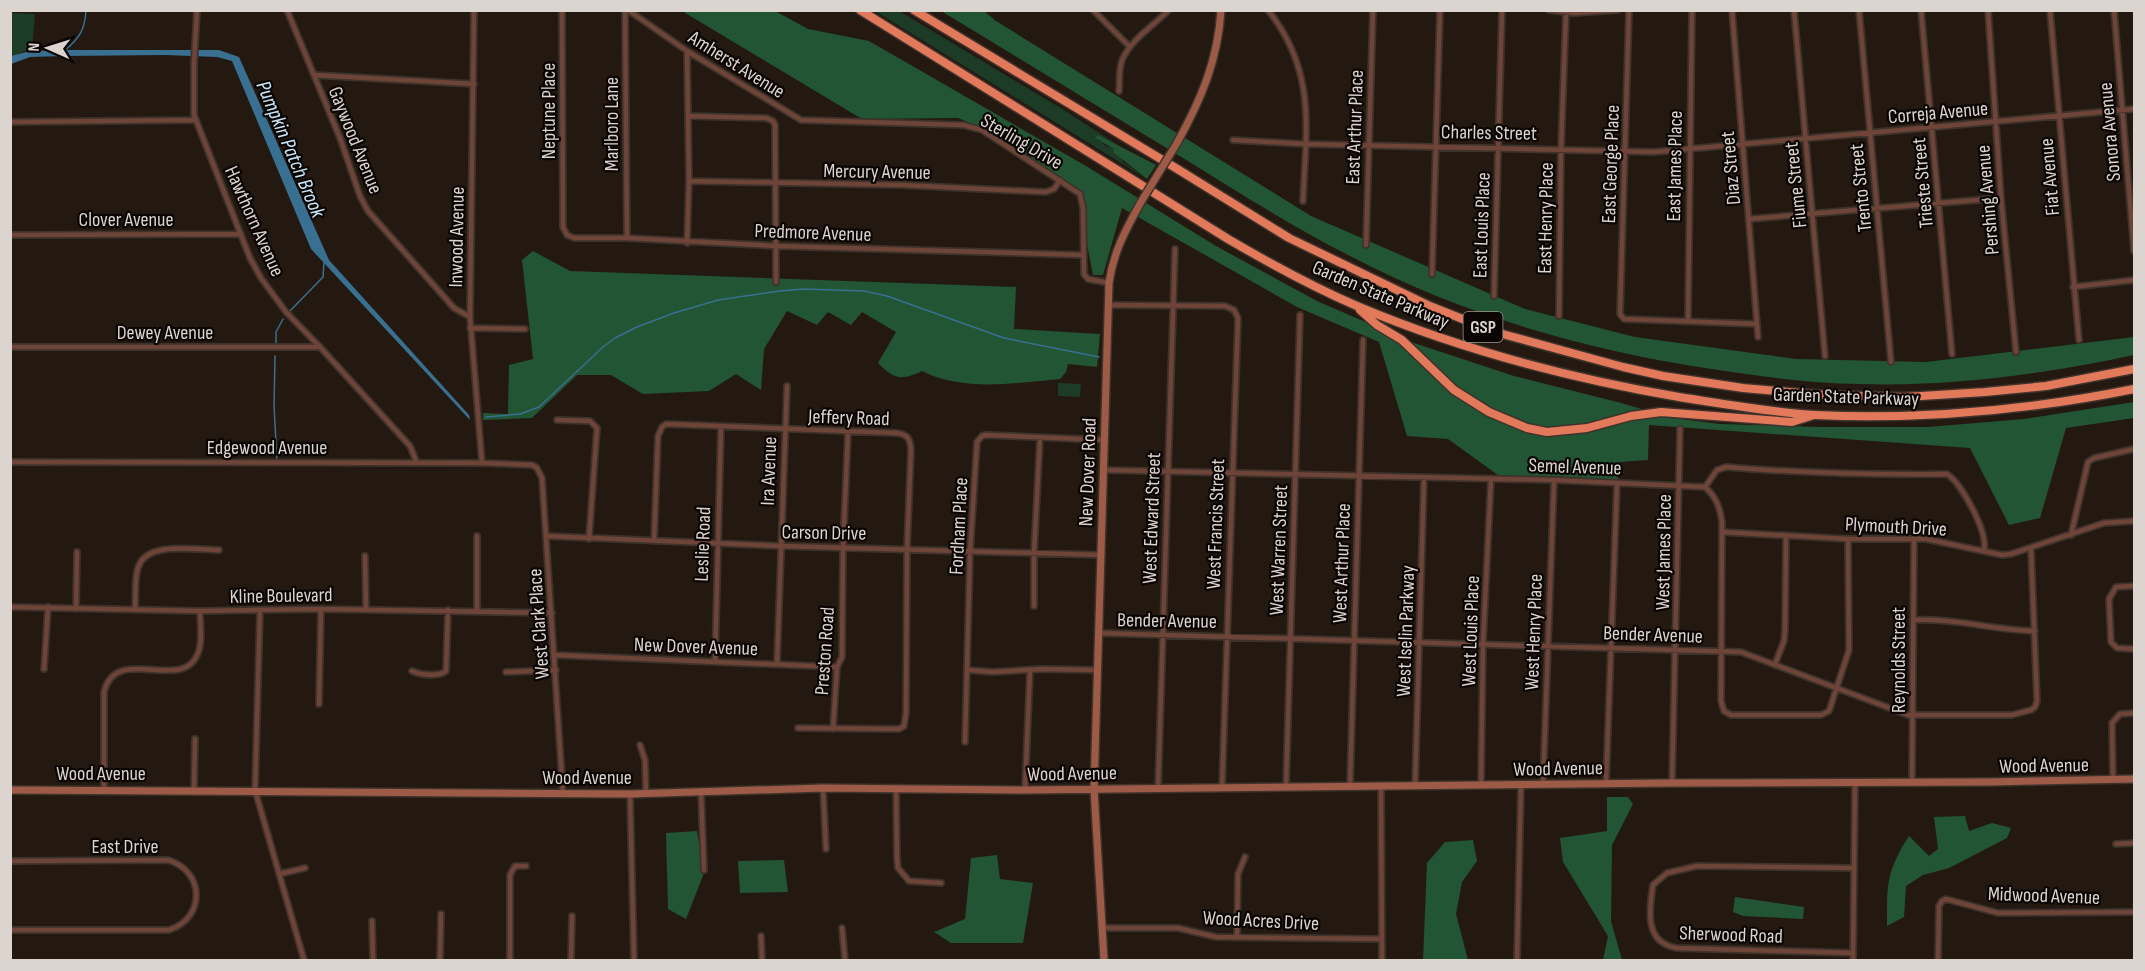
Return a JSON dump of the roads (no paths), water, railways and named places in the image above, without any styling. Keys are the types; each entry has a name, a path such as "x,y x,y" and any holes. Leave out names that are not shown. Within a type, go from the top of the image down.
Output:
{"highway":[{"name":"Garden State Parkway","path":"860,10 1228,239 1283,269 1356,306 1438,338 1533,367 1633,389 1714,403 1816,415 1892,416 1974,412 2055,403 2134,389"},
{"name":"Garden State Parkway","path":"914,10 1289,238 1430,306 1495,332 1623,368 1663,376 1743,388 1824,395 1905,397 1985,392 2046,386 2134,369"},
{"path":"1356,306 1377,325 1402,340 1454,390 1489,412 1527,428 1547,432 1587,428 1631,416 1661,412 1792,422 1816,415"}],"street":[{"name":"Hawthorn Avenue","path":"196,10 194,63 196,120 250,258 272,295 410,446 417,463"},
{"name":"Gaywood Avenue","path":"287,10 360,196 368,211 454,308 470,316"},
{"name":"Inwood Avenue","path":"474,10 470,316 482,463"},
{"name":"Neptune Place","path":"562,10 563,212"},
{"name":"Amherst Avenue","path":"627,10 687,51 801,120"},
{"name":"Marlboro Lane","path":"627,10 627,238"},
{"path":"1093,10 1130,47"},
{"path":"1119,91 1122,59 1130,47 1170,10"},
{"name":"New Dover Road","path":"1104,960 1104,928 1094,789 1109,283 1113,258 1118,245 1194,113 1210,74 1220,30 1221,10"},
{"path":"1269,10 1284,34 1301,72 1307,106 1303,201"},
{"name":"East Arthur Place","path":"1366,244 1373,10"},
{"path":"1432,274 1440,10"},
{"name":"East Louis Place","path":"1494,296 1502,10"},
{"path":"1549,10 1566,12 1618,10"},
{"name":"East George Place","path":"1629,10 1620,309 1622,318 1688,321"},
{"name":"East James Place","path":"1688,321 1692,10"},
{"name":"Diaz Street","path":"1732,10 1758,337"},
{"name":"Fiume Street","path":"1794,10 1814,213 1825,357"},
{"name":"Trento Street","path":"1858,10 1891,362"},
{"name":"Trieste Street","path":"1921,10 1952,354"},
{"name":"Pershing Avenue","path":"1988,10 2001,198 2016,351"},
{"name":"Fiat Avenue","path":"2050,10 2079,340"},
{"name":"Sonora Avenue","path":"2114,10 2134,251"},
{"name":"East Henry Place","path":"1559,316 1561,149 1566,12"},
{"path":"687,51 687,243"},
{"path":"314,75 474,84"},
{"name":"Correja Avenue","path":"1743,143 2134,109"},
{"path":"688,116 766,118 773,121 776,129 776,282"},
{"path":"10,122 196,120"},
{"name":"Sterling Drive","path":"801,120 972,126 982,130 1076,190 1082,199 1084,274 1088,279 1109,283"},
{"name":"Charles Street","path":"1233,141 1625,151 1689,150 1743,143"},
{"name":"Mercury Avenue","path":"688,181 902,185 1046,192 1054,189 1060,180"},
{"path":"1749,219 2001,198"},
{"name":"Predmore Avenue","path":"563,212 564,231 574,238 1083,255"},
{"name":"Clover Avenue","path":"10,235 241,234"},
{"name":"West Edward Street","path":"1158,789 1175,249"},
{"path":"2073,287 2134,280"},
{"path":"1108,305 1173,307"},
{"name":"West Francis Street","path":"1173,307 1222,306 1234,310 1238,323 1222,788"},
{"name":"West Warren Street","path":"1286,787 1300,315"},
{"path":"1688,321 1757,324"},
{"path":"471,328 525,329"},
{"name":"West Arthur Place","path":"1350,786 1363,340"},
{"name":"Dewey Avenue","path":"10,347 320,346"},
{"name":"Ira Avenue","path":"777,664 786,386"},
{"path":"556,420 590,421 597,428 589,539"},
{"name":"Jeffery Road","path":"654,541 658,436 662,427 672,424 906,435 911,441 904,726 899,729 833,729"},
{"name":"Leslie Road","path":"715,662 721,427"},
{"name":"West James Place","path":"1672,783 1680,429"},
{"name":"Preston Road","path":"833,729 837,667 843,657 843,548 848,432"},
{"name":"Fordham Place","path":"966,742 970,553 977,442 986,435 1105,440"},
{"path":"1034,606 1034,553 1040,438"},
{"path":"2070,535 2088,462 2094,458 2134,449"},
{"name":"Edgewood Avenue","path":"10,462 523,463"},
{"name":"West Clark Place","path":"523,463 537,468 542,478 563,794"},
{"path":"1848,539 1849,650 1829,711 1826,713 1731,715 1724,711 1722,701 1720,508 1713,495 1705,487 1717,470 1726,467 1877,475 1947,474 1959,485 1977,518 1986,542 1984,550"},
{"name":"Semel Avenue","path":"1104,470 1554,480 1705,487"},
{"name":"West Iselin Parkway","path":"1415,786 1424,478"},
{"name":"West Louis Place","path":"1481,785 1483,644 1491,479"},
{"name":"West Henry Place","path":"1543,784 1554,480"},
{"path":"1606,784 1617,483"},
{"name":"Plymouth Drive","path":"1722,532 1786,537 1926,539 2002,555 2031,549 2104,523 2134,521"},
{"path":"477,536 477,610"},
{"name":"Carson Drive","path":"546,536 970,553 1101,555"},
{"path":"1775,664 1784,640 1785,629 1786,537"},
{"name":"Reynolds Street","path":"1912,782 1914,539"},
{"path":"135,610 139,565 147,554 159,549 219,550"},
{"name":"Bender Avenue","path":"1098,633 1741,652 1908,715 2012,715 2031,710 2036,706 2037,701 2031,549"},
{"path":"76,609 77,552"},
{"path":"365,556 366,609"},
{"path":"2134,586 2116,587 2109,599 2111,642 2117,648 2134,649"},
{"name":"Kline Boulevard","path":"10,607 200,611 477,610 552,613"},
{"path":"44,669 48,607"},
{"path":"319,704 321,609"},
{"path":"260,610 255,790 304,960"},
{"path":"412,671 423,674 441,674 446,671 448,610"},
{"path":"104,790 104,692 108,682 115,674 126,670 176,670 191,664 199,651 200,611"},
{"path":"1913,620 1935,619 2010,631 2035,631"},
{"name":"New Dover Avenue","path":"555,655 837,667"},
{"path":"506,672 556,670"},
{"path":"968,670 993,672 1098,670"},
{"path":"1026,790 1030,670"},
{"path":"2113,779 2112,723 2120,714 2134,713"},
{"path":"798,728 833,729"},
{"path":"194,790 195,739"},
{"path":"640,746 645,760 646,794"},
{"name":"Wood Avenue","path":"10,790 646,794 823,788 1026,790 2134,779"},
{"path":"1853,960 1855,783"},
{"path":"1517,960 1521,785"},
{"path":"1381,786 1382,960"},
{"path":"823,788 826,849"},
{"path":"896,789 898,868 909,881 941,883"},
{"path":"701,792 704,870"},
{"path":"630,794 634,960"},
{"path":"2116,844 2134,843"},
{"path":"1237,937 1238,873 1245,857"},
{"name":"East Drive","path":"10,861 160,860 178,864 187,871 196,891 195,906 188,919 180,926 169,930 10,930"},
{"name":"Sherwood Road","path":"1853,953 1677,948 1660,942 1651,927 1653,885 1667,873 1706,865 1854,868"},
{"path":"510,960 510,875 515,866 526,866"},
{"path":"279,874 305,868"},
{"name":"Midwood Avenue","path":"1938,960 1939,906 1946,899 1998,913 2134,912"},
{"path":"440,960 441,914"},
{"path":"571,960 572,916"},
{"path":"372,921 373,960"},
{"path":"843,928 844,960"},
{"name":"Wood Acres Drive","path":"1104,928 1178,928 1210,936 1382,939"},
{"path":"761,936 762,960"}],"water":[{"path":"219,50 239,57 329,260 469,415 470,420 311,249 232,61 217,57 165,55 64,56 30,57 11,64 11,56 30,51"}],"waterway":[{"path":"65,50 81,33 86,10"},
{"path":"290,311 323,277 324,262"},
{"path":"486,417 520,414 539,407 603,347 637,327 718,300 780,291 803,289 864,291 887,296 1004,338 1099,357"},
{"path":"276,343 276,332 283,319"},
{"path":"275,356 274,406 277,461"}],"water label":[{"name":"Pumpkin Patch Brook","path":"291,149"}]}
